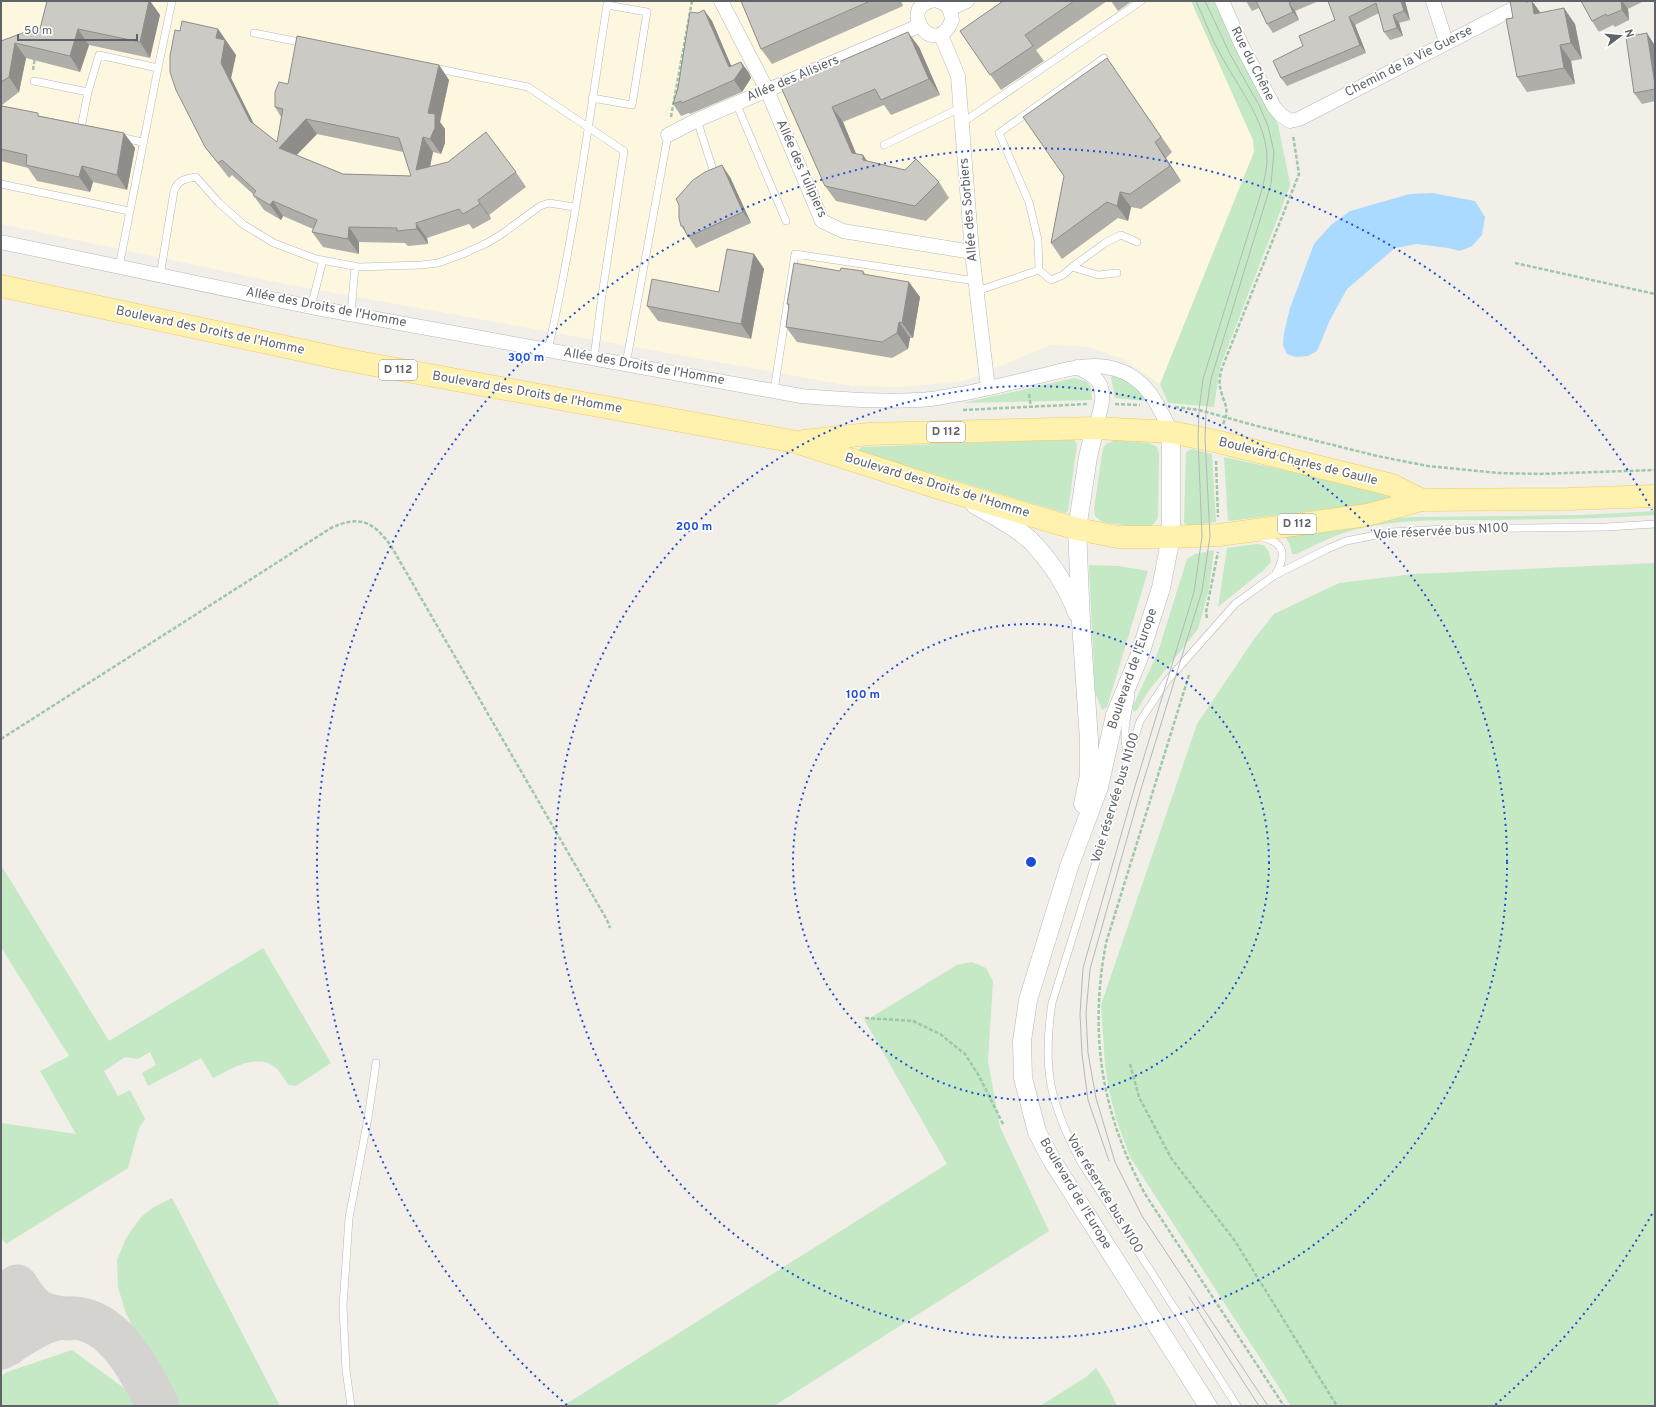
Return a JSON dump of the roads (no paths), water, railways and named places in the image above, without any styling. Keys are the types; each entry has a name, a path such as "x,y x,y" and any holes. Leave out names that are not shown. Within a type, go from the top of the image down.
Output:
{"main road":[{"name":"Boulevard des Droits de l'Homme","path":"1,286 347,360 796,442 942,489 1077,529 1118,537 1171,537"},
{"name":"Boulevard des Droits de l'Homme","path":"796,442 869,434 1095,428 1171,432"},
{"name":"Boulevard Charles de Gaulle","path":"1171,432 1219,442 1392,485 1422,500"},
{"name":"Boulevard Charles de Gaulle","path":"1171,537 1220,535 1367,515 1422,500 1568,499 1655,496"}],"street":[{"name":"Allée des Tulipiers","path":"721,1 767,90 822,221 843,232 972,252"},
{"path":"935,3 952,20 949,28 941,35 935,36 928,34 919,26 917,20 918,12 921,6 935,3 967,1"},
{"name":"Rue du Chêne","path":"1222,1 1242,46 1274,107 1282,116 1290,120"},
{"path":"1432,1 1446,42"},
{"name":"Chemin de la Vie Guerse","path":"1290,120 1299,119 1528,1"},
{"name":"Allée des Alisiers","path":"668,135 697,120 736,103 919,26"},
{"name":"Allée des Sorbiers","path":"941,35 958,76 972,252 988,388"},
{"name":"Allée des Droits de l'Homme","path":"1,242 312,307 801,396 873,401 932,399 988,388 1077,367 1101,365 1118,369 1137,379 1149,390 1159,406 1171,432"},
{"path":"1077,367 1094,376 1100,384 1102,407 1095,428"},
{"name":"Boulevard de l'Europe","path":"1069,867 1089,775 1090,740 1081,622 1077,529 1088,457 1095,428"},
{"name":"Boulevard de l'Europe","path":"1171,432 1171,537 1161,588 1139,657 1115,715 1099,787 1069,867 1028,1000 1022,1041 1023,1078 1037,1132 1051,1159 1208,1406"},
{"name":"Boulevard de l'Europe","path":"942,489 996,516 1032,542 1056,572 1070,595 1081,622"}],"lane":[{"path":"119,267 142,142 172,1"},
{"path":"961,123 1141,1"},
{"path":"548,350 562,288 574,207 607,5 647,12 632,105 592,98"},
{"path":"254,33 309,44"},
{"path":"96,132 81,128 88,92 99,55 158,68"},
{"path":"1104,58 999,133 1029,202 1038,240 1039,270 1051,280 1064,275 1072,267 1105,243 1121,235 1136,242"},
{"path":"426,67 528,87 624,151 602,294 594,358"},
{"path":"34,81 88,92"},
{"path":"736,103 786,221"},
{"path":"884,145 960,108"},
{"path":"697,120 715,176"},
{"path":"112,135 142,142"},
{"path":"626,364 668,135"},
{"path":"160,276 174,191 177,184 182,180 196,177 219,203 244,225 274,243 323,260 355,266 421,265 438,263 487,243 525,218 540,206 549,203 574,207"},
{"path":"1,184 129,211"},
{"path":"774,391 795,254 976,286 1039,270"},
{"path":"312,307 323,260"},
{"path":"351,314 355,266"},
{"path":"1072,267 1098,275 1117,273"},
{"name":"Voie réservée bus N100","path":"1237,1406 1081,1162 1062,1124 1048,1074 1048,1030 1052,1003 1140,721 1166,682 1235,604 1275,575 1346,541 1391,532 1446,529 1606,527 1655,524"},
{"path":"1242,532 1272,540 1278,545 1282,552 1283,559 1275,575"},
{"path":"1128,758 1124,742 1125,725 1139,657"},
{"path":"351,1406 346,1370 344,1306 349,1218 368,1118 376,1063"}],"water":[{"path":"1432,193 1475,201 1485,217 1482,235 1472,246 1460,251 1417,244 1395,248 1347,289 1330,320 1317,351 1308,356 1295,357 1287,354 1283,345 1284,333 1290,308 1314,244 1331,225 1350,211 1410,194"}],"tram line":[{"path":"1109,1161 1088,1100 1082,1054 1080,1014 1083,968 1133,793 1194,592 1202,537 1198,438 1199,410 1203,379 1260,197 1267,161 1266,147 1258,121 1245,95 1219,52 1196,1"},
{"path":"1205,1 1230,54 1259,105 1268,126 1274,152 1271,184 1211,379 1206,412 1205,439 1210,536 1202,591 1141,789 1090,969 1086,1013 1088,1053 1096,1098 1115,1162 1142,1216 1268,1406"},
{"path":"1189,1297 1259,1406"}]}
